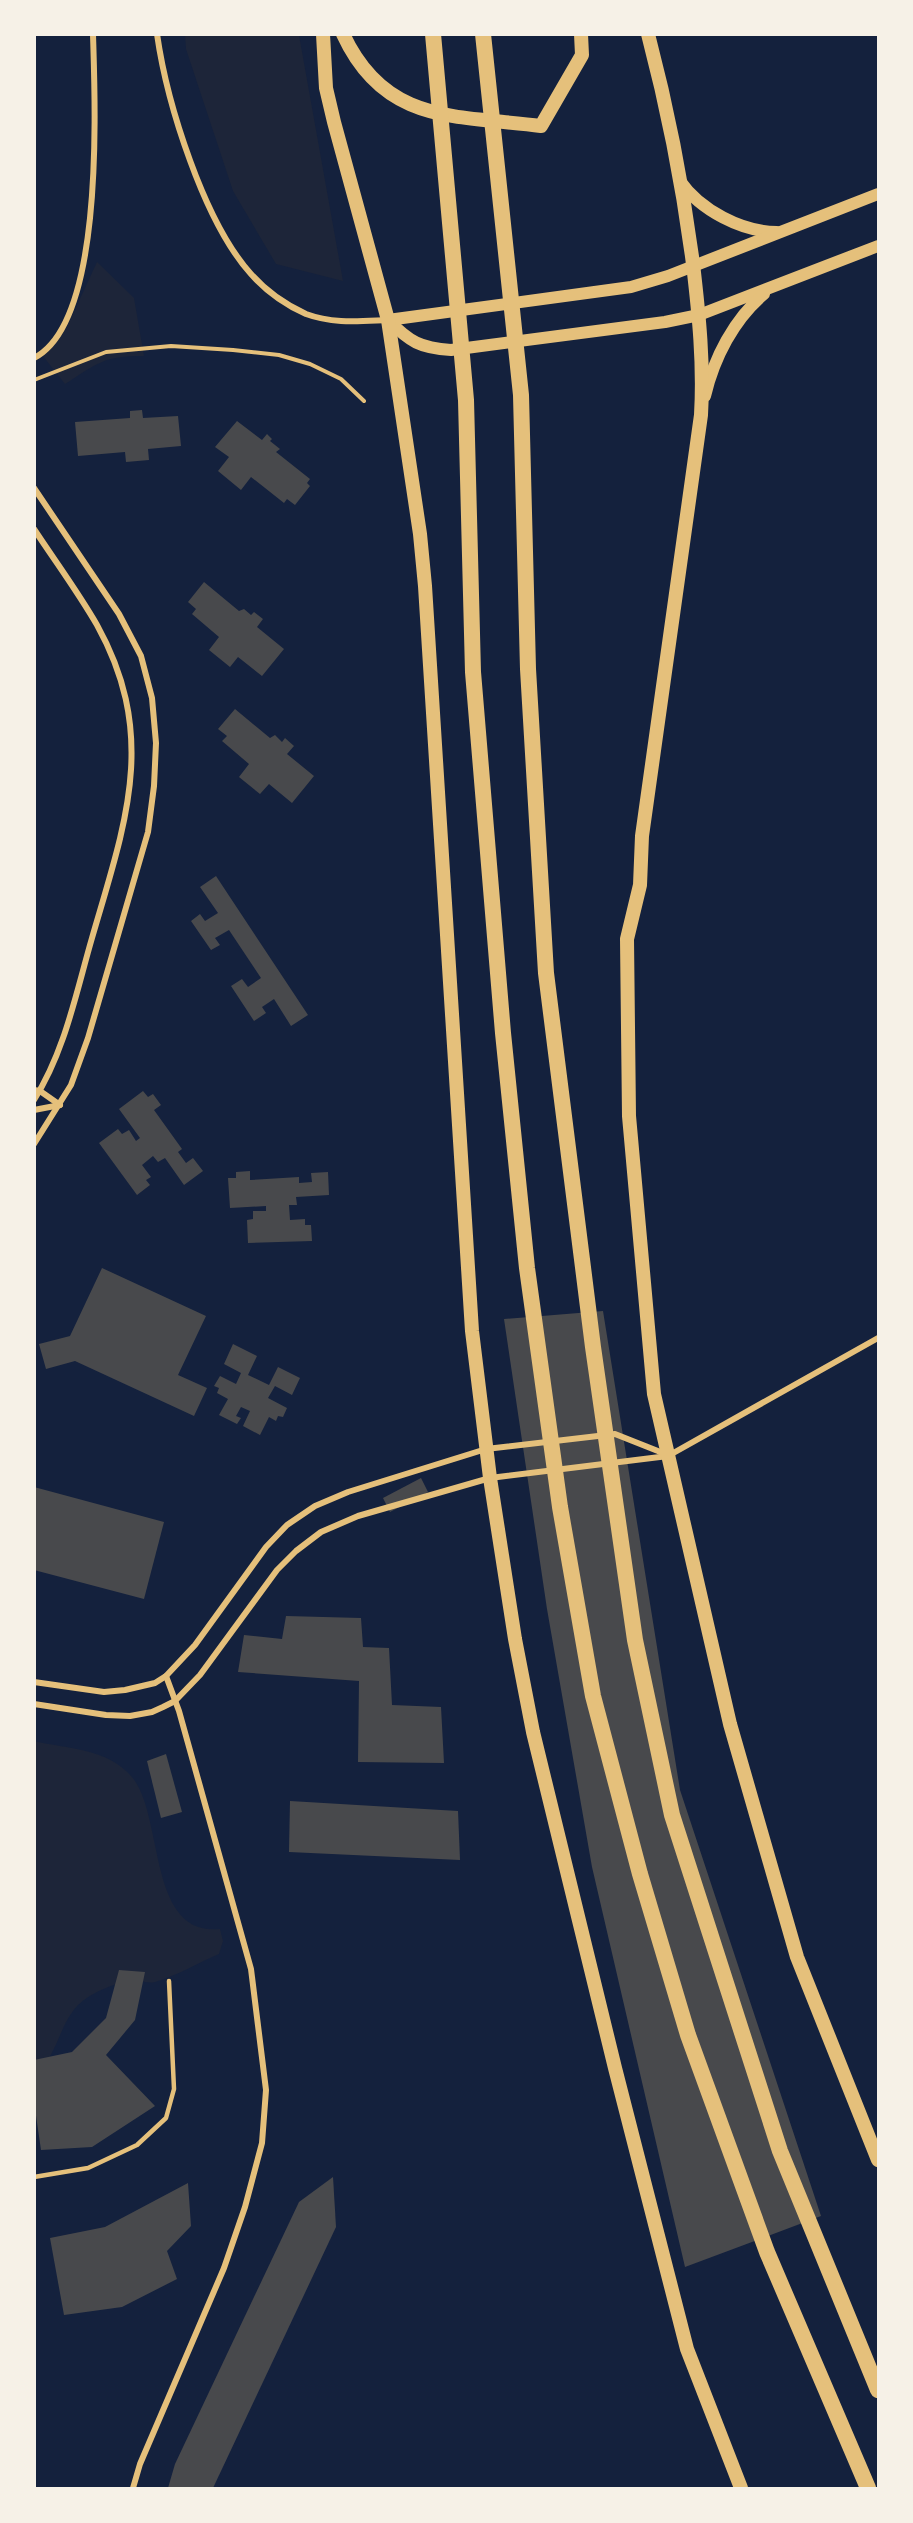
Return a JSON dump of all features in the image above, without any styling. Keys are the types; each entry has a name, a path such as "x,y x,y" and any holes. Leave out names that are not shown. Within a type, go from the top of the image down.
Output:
{"highway":[{"path":"433,34 466,400 473,672 503,1033 529,1279 560,1507 593,1696 640,1874 688,2035 766,2252 868,2488"},
{"path":"483,34 521,395 528,669 546,974 593,1347 635,1640 672,1815 780,2151 879,2390"}],"main road":[{"path":"323,34 326,88 388,320 414,488 425,586 472,1330 490,1478 523,1686 615,2068 687,2349 741,2488"},
{"path":"343,34 362,67 377,83 413,106 434,114 459,118 481,118 541,126 582,55 581,34"},
{"path":"648,34 680,181 693,267 703,364 700,415 642,836 640,885 627,939 629,1116 654,1394 730,1724 797,1957 879,2160"},
{"path":"680,181 698,200 734,222 760,231 784,231"},
{"path":"388,320 613,291 650,282 879,194"},
{"path":"388,320 406,338 419,345 431,349 451,350 665,322 699,315 879,246"},
{"path":"700,415 711,375 726,341 751,306 775,286"}],"street":[{"path":"34,358 51,346 68,321 81,276 88,225 96,126 93,34"},
{"path":"157,34 164,76 188,152 206,198 227,240 250,273 278,298 318,318 349,322 388,320"},
{"path":"34,488 133,638 147,676 156,732 152,808 140,863 86,1046 71,1085 34,1144"},
{"path":"34,529 96,624 110,651 126,697 133,759 127,805 113,865 64,1035 56,1058 37,1090 34,1100"},
{"path":"37,1090 60,1105"},
{"path":"34,1110 60,1105"},
{"path":"34,1704 106,1715 130,1716 152,1712 175,1701 201,1675 277,1570 296,1551 321,1532 358,1515 490,1478 668,1456 879,1338"},
{"path":"34,1682 104,1692 141,1687 166,1676 195,1645 266,1547 287,1525 315,1506 348,1492 486,1449 615,1434 668,1456"},
{"path":"133,2488 145,2453 224,2268 245,2207 262,2143 266,2090 251,1969 166,1676"}],"lane":[{"path":"34,2177 88,2168 137,2145 166,2118 174,2089 170,1981"}],"path":[{"path":"34,380 106,352 171,346 279,355 310,364 341,379 364,401"}],"shaded area":[{"path":"185,35 299,35 343,281 276,264 233,191 186,49"},
{"path":"97,262 134,298 144,356 110,359 65,384 43,356 67,327"},
{"path":"34,1741 98,1755 121,1767 131,1776 142,1794 168,1894 180,1914 196,1926 220,1929 223,1941 219,1954 171,1976 152,1982 125,1982 96,1992 84,2000 71,2013 48,2059 34,2074"}],"building":[{"path":"142,410 143,418 178,416 181,446 148,449 149,460 126,462 125,452 78,456 75,422 130,418 130,411"},
{"path":"237,421 262,440 267,434 272,439 270,441 280,449 276,452 310,479 307,483 310,486 295,505 287,499 284,503 251,477 241,490 218,471 229,457 215,447"},
{"path":"204,582 239,611 244,609 251,615 254,612 263,619 257,627 284,649 262,676 238,657 230,667 209,650 219,637 192,614 196,609 188,602"},
{"path":"235,709 270,738 275,735 282,742 285,738 294,746 287,754 314,776 292,803 269,784 260,794 239,777 249,764 222,741 227,736 218,729"},
{"path":"216,876 308,1015 291,1026 274,999 262,1007 266,1013 254,1021 231,986 242,979 248,987 261,978 229,930 215,938 220,945 211,950 191,921 200,914 205,921 218,913 200,887"},
{"path":"143,1091 148,1097 153,1094 161,1105 154,1110 182,1149 178,1152 186,1163 193,1158 203,1171 184,1185 165,1158 158,1162 153,1156 142,1165 151,1177 146,1180 150,1185 137,1195 99,1143 118,1129 122,1134 129,1130 136,1141 140,1138 119,1109"},
{"path":"250,1171 250,1180 299,1177 299,1183 312,1182 311,1173 328,1172 329,1195 296,1197 297,1205 289,1205 290,1220 305,1219 305,1225 311,1225 312,1241 248,1243 247,1220 253,1219 253,1211 266,1211 266,1206 230,1208 228,1178 236,1178 236,1172"},
{"path":"102,1268 206,1316 178,1375 207,1388 194,1416 75,1361 46,1369 39,1344 70,1336"},
{"path":"603,1311 680,1790 821,2216 685,2267 592,1867 547,1609 504,1319"},
{"path":"233,1344 257,1356 248,1375 269,1385 278,1367 300,1378 292,1395 275,1386 268,1398 287,1408 283,1417 278,1416 276,1421 269,1417 260,1435 243,1426 250,1411 241,1407 236,1416 241,1418 237,1424 219,1415 228,1399 217,1393 219,1388 214,1386 220,1376 236,1384 241,1373 224,1364"},
{"path":"421,1478 428,1492 390,1512 383,1498"},
{"path":"34,1487 164,1522 144,1599 34,1570"},
{"path":"286,1616 361,1618 363,1647 389,1648 392,1705 441,1707 444,1763 358,1762 359,1681 238,1672 244,1635 282,1639"},
{"path":"166,1754 182,1812 161,1818 147,1761"},
{"path":"290,1801 458,1811 460,1860 289,1852"},
{"path":"119,1970 145,1972 135,2020 106,2055 155,2106 92,2147 41,2150 34,2102 34,2060 72,2052 106,2018"},
{"path":"333,2177 336,2227 213,2488 168,2488 175,2464 299,2202"},
{"path":"188,2183 191,2226 167,2251 177,2279 122,2307 64,2315 50,2238 105,2227"}]}
